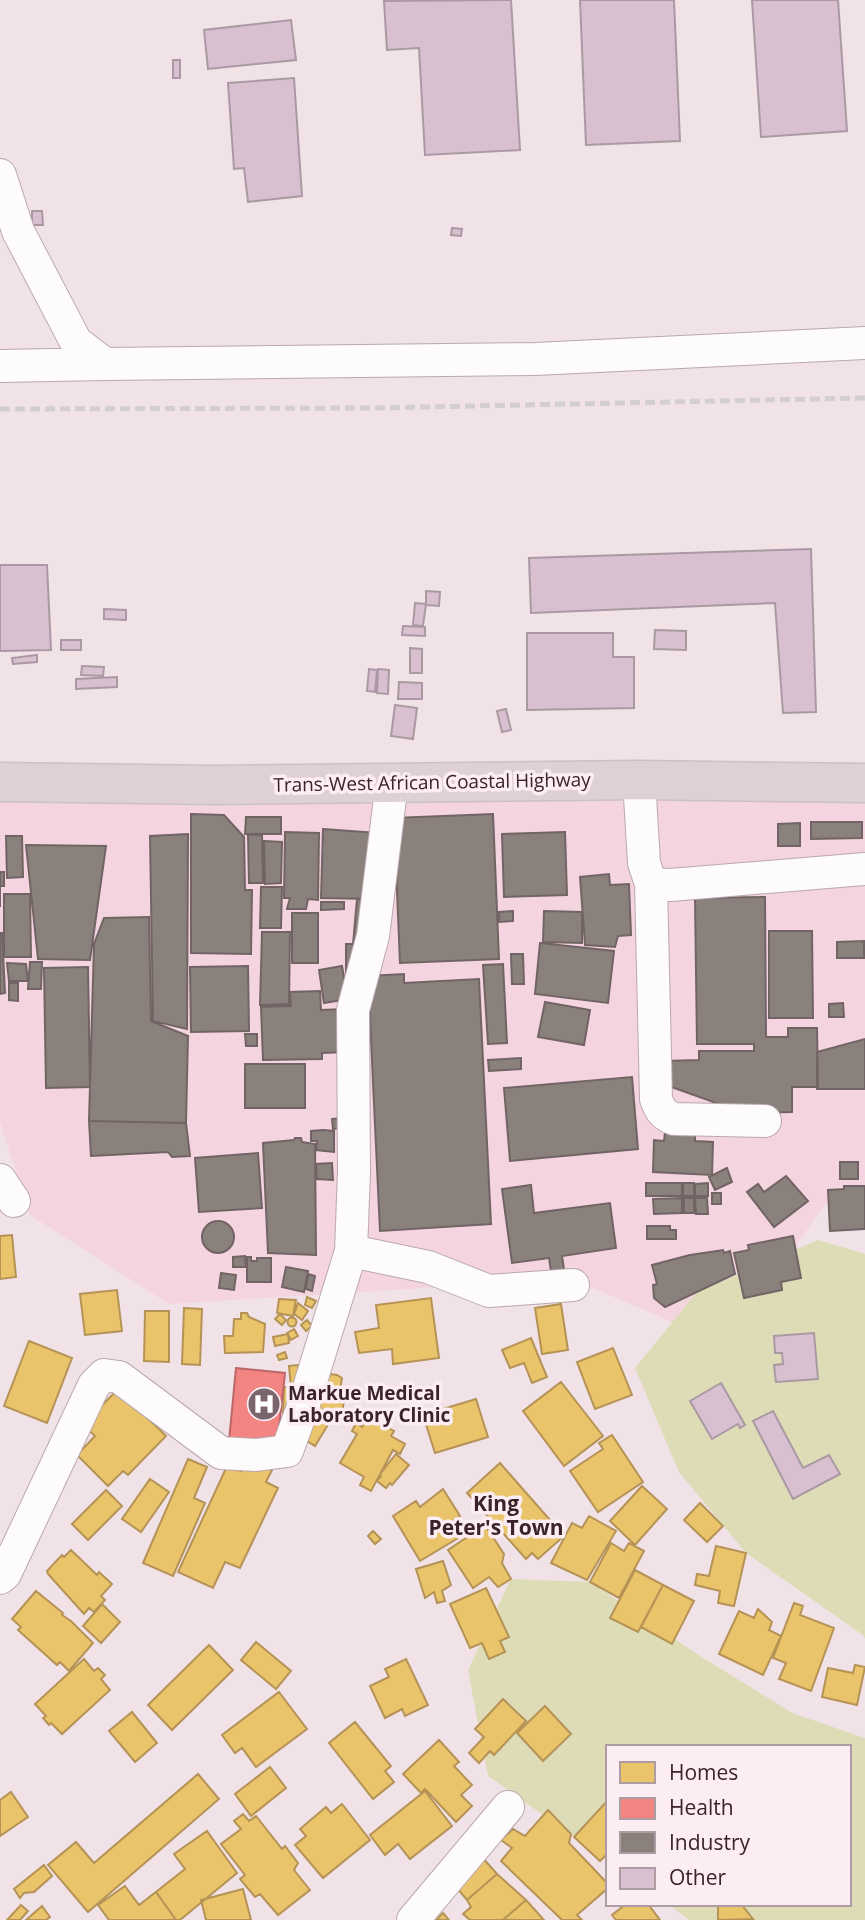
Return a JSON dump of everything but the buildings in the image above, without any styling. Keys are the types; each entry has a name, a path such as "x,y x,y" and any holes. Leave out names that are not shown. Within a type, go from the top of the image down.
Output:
{"highway":[{"name":"Trans-West African Coastal Highway","path":"0,782 215,785 639,780 865,783"}],"street":[{"path":"0,175 18,231 76,342 105,365"},
{"path":"0,366 535,359 865,343"},
{"path":"639,780 644,863 651,884 656,1099 659,1109 665,1116 674,1119 765,1121"},
{"path":"0,1578 5,1574 94,1385 104,1375 119,1377 221,1453 256,1455 287,1451 351,1251 354,1171 353,1010 373,936 392,782"},
{"path":"651,884 670,885 865,869"},
{"path":"351,1251 428,1267 489,1290 573,1285"},
{"path":"413,1920 508,1807"}],"shaded area":[{"path":"865,778 865,1190 837,1187 726,1345 572,1279 169,1304 30,1215 0,1122 0,786"}],"green space":[{"path":"818,1240 865,1254 865,1639 746,1553 679,1472 635,1368 697,1292"},
{"path":"511,1579 590,1582 697,1654 792,1713 865,1738 865,1920 689,1920 671,1906 851,1906 851,1745 606,1745 606,1860 488,1776 468,1670"}],"railway":[{"path":"0,409 373,408 865,398"}],"place":[{"name":"Markue Medical Laboratory Clinic","path":"264,1404"}],"district":[{"name":"King Peter's Town","path":"496,1515"}]}
